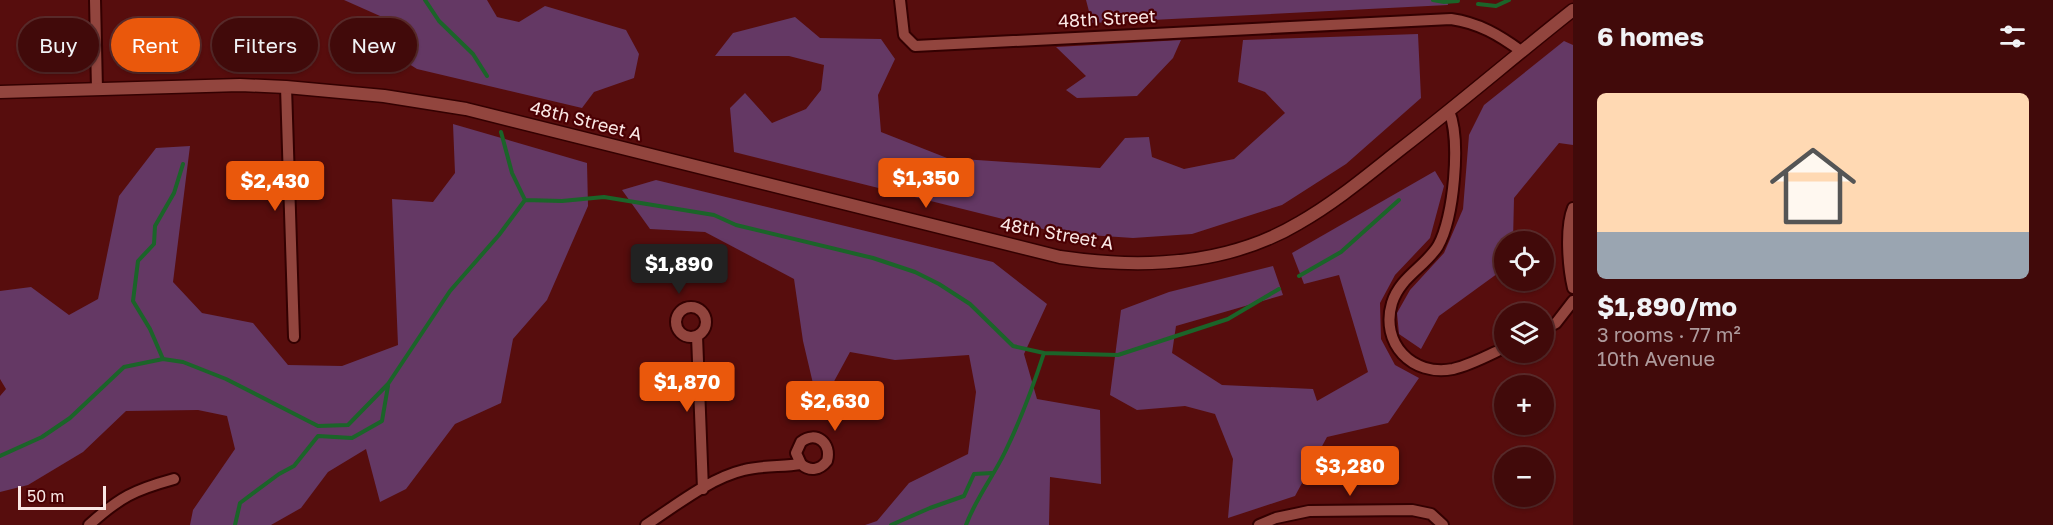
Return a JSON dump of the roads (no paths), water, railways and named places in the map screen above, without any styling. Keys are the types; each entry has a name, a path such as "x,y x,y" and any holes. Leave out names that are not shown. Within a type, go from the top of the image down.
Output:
{"street":[{"path":"95,0 97,89"},
{"name":"48th Street","path":"900,0 904,35 915,46 925,47 1451,19 1481,26 1521,51"},
{"path":"1521,51 1573,10"},
{"name":"48th Street A","path":"286,87 384,96 455,107 1060,257 1090,262 1142,265 1197,259 1228,252 1297,224 1329,204 1449,111 1521,51"},
{"path":"0,92 240,85 286,87 294,337"},
{"path":"1449,111 1453,119 1455,155 1452,204 1438,245 1430,256 1410,273 1396,293 1391,304 1390,329 1401,355 1424,367 1439,370 1453,369 1494,352"},
{"path":"1573,208 1569,221 1573,288"},
{"path":"1554,324 1573,301"},
{"path":"697,336 703,489"},
{"path":"646,525 717,480 743,470 801,464"},
{"path":"89,525 118,500 143,487 174,479"},
{"path":"1259,525 1276,518 1309,511 1412,510 1431,514 1441,522"}],"waterway":[{"path":"425,0 439,21 473,54 487,76"},
{"path":"1433,0 1458,1"},
{"path":"1478,4 1496,6 1509,0"},
{"path":"501,132 512,173 525,200"},
{"path":"163,359 150,329 133,301 138,261 154,244 155,226 174,193 183,164"},
{"path":"0,456 42,437 70,418 124,367 163,359 183,362 226,379 318,426 348,425 388,384 450,291 499,235 525,200 562,201 604,197 714,215 736,225 873,258 915,272 939,284 970,304 1013,346 1044,353 1118,355 1228,319 1279,289"},
{"path":"1299,276 1341,252 1399,200"},
{"path":"966,525 1011,440 1044,353"},
{"path":"235,525 240,503 279,474 294,466 318,436 352,438 382,421 388,386"},
{"path":"891,525 964,496 974,474 992,473"}]}
